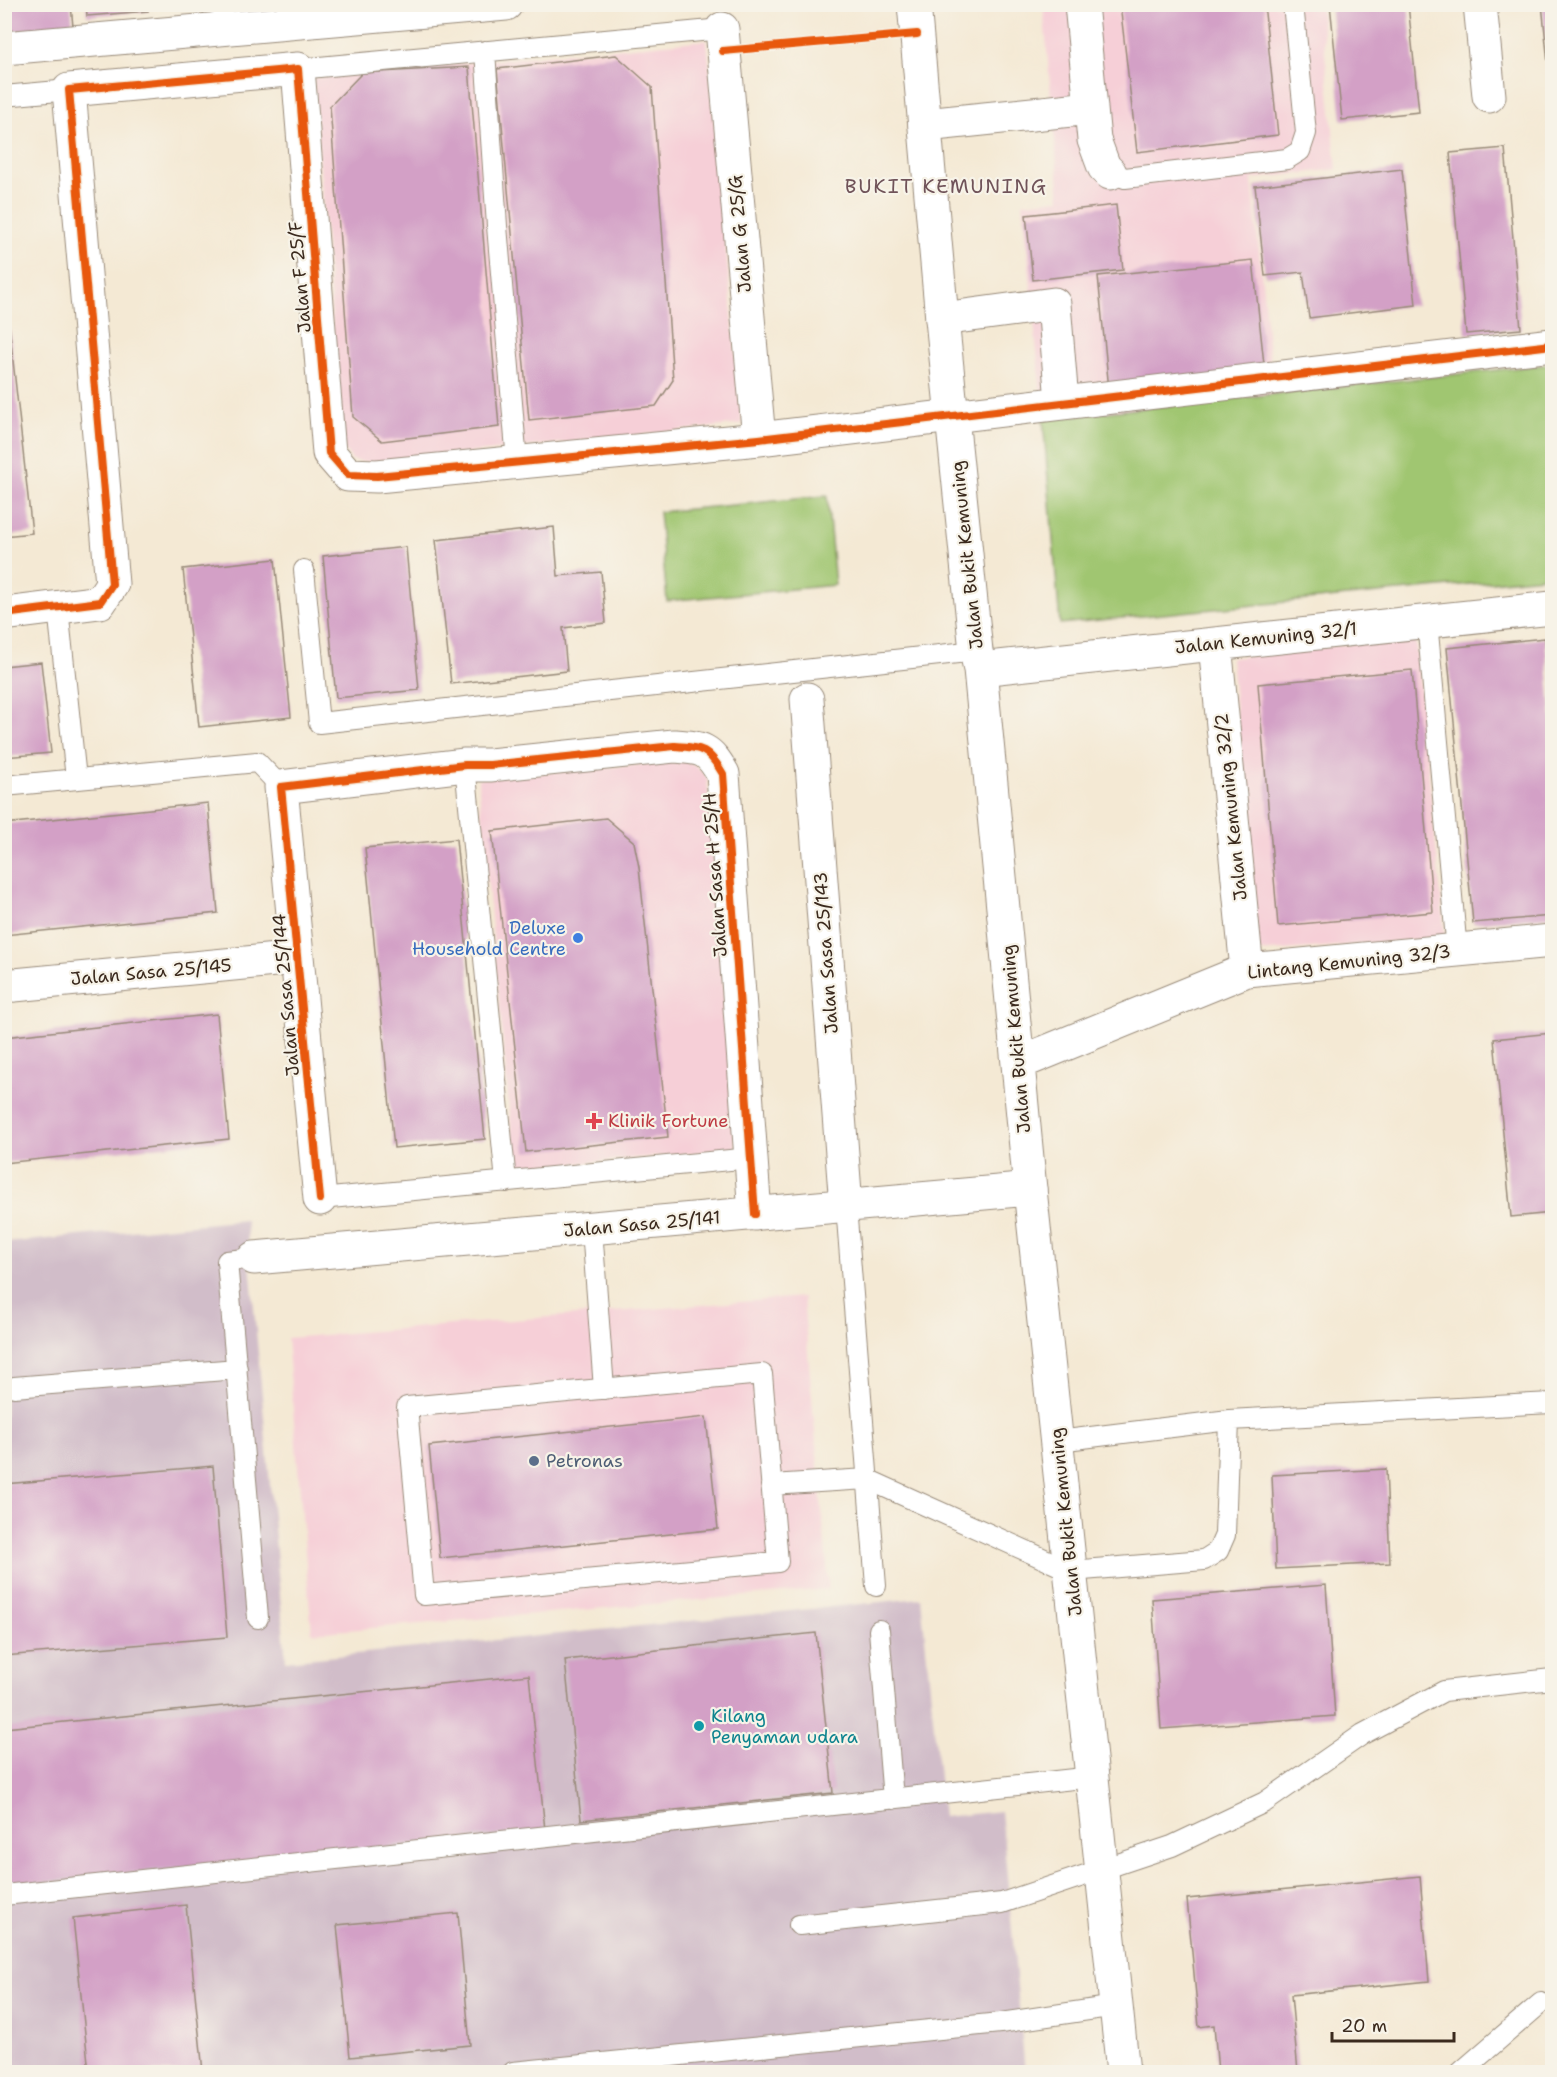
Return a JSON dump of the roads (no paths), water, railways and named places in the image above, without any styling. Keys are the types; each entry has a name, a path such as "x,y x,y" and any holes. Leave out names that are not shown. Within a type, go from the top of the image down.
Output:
{"street":[{"path":"4,48 506,4"},
{"name":"Jalan Bukit Kemuning","path":"914,4 942,319 1116,2006 1118,2072"},
{"path":"1081,4 1094,140 1104,167 1110,173"},
{"path":"1480,4 1489,96"},
{"name":"Jalan G 25/G","path":"722,29 759,439"},
{"path":"4,614 100,602 112,584 69,90 298,69"},
{"name":"Jalan F 25/F","path":"298,69 329,453 348,475 376,476 518,462"},
{"path":"925,125 1091,108"},
{"path":"942,319 1054,304 1062,402"},
{"path":"518,462 759,439 1552,345"},
{"name":"Jalan Kemuning 32/1","path":"978,660 1215,644 1552,608"},
{"name":"Jalan Kemuning 32/2","path":"1215,644 1247,970"},
{"name":"Jalan Sasa 25/143","path":"807,699 846,1206"},
{"name":"Jalan Sasa H 25/H","path":"281,787 465,765 490,765 674,746 696,748 712,756 723,774 755,1214"},
{"name":"Jalan Sasa 25/144","path":"281,787 320,1199"},
{"name":"Lintang Kemuning 32/3","path":"1019,1063 1247,970 1552,941"},
{"name":"Jalan Sasa 25/145","path":"4,986 297,958"},
{"name":"Jalan Sasa 25/141","path":"254,1258 1030,1189"}],"lane":[{"path":"1110,173 1125,178 1287,159 1300,151 1306,133 1293,4"},
{"path":"298,69 722,29"},
{"path":"484,51 518,462"},
{"path":"4,96 69,90"},
{"path":"304,570 319,723 978,660"},
{"path":"58,608 76,779"},
{"path":"1427,621 1457,951"},
{"path":"4,786 257,762 281,787"},
{"path":"465,765 506,1182"},
{"path":"320,1199 751,1158"},
{"path":"846,1206 876,1586"},
{"path":"592,1228 604,1389"},
{"path":"254,1258 227,1261 258,1618"},
{"path":"15,1387 237,1369"},
{"path":"762,1374 778,1562 424,1595 407,1407 604,1389 762,1374"},
{"path":"1058,1440 1229,1420 1552,1403"},
{"path":"771,1485 867,1479 1071,1571 1204,1560 1218,1551 1225,1535 1229,1420"},
{"path":"879,1630 892,1799"},
{"path":"799,1925 1002,1903 1172,1846 1265,1802 1362,1734 1444,1691 1552,1679"},
{"path":"4,1894 1092,1777"},
{"path":"1461,2073 1541,2003"},
{"path":"513,2073 999,2023 1116,2006"}],"place":[{"name":"Deluxe Household Centre","path":"578,938"},
{"name":"Klinik Fortune","path":"594,1121"},
{"name":"Petronas","path":"534,1461"},
{"name":"Kilang Penyaman udara","path":"699,1726"}],"district":[{"name":"BUKIT KEMUNING","path":"946,186"}]}
